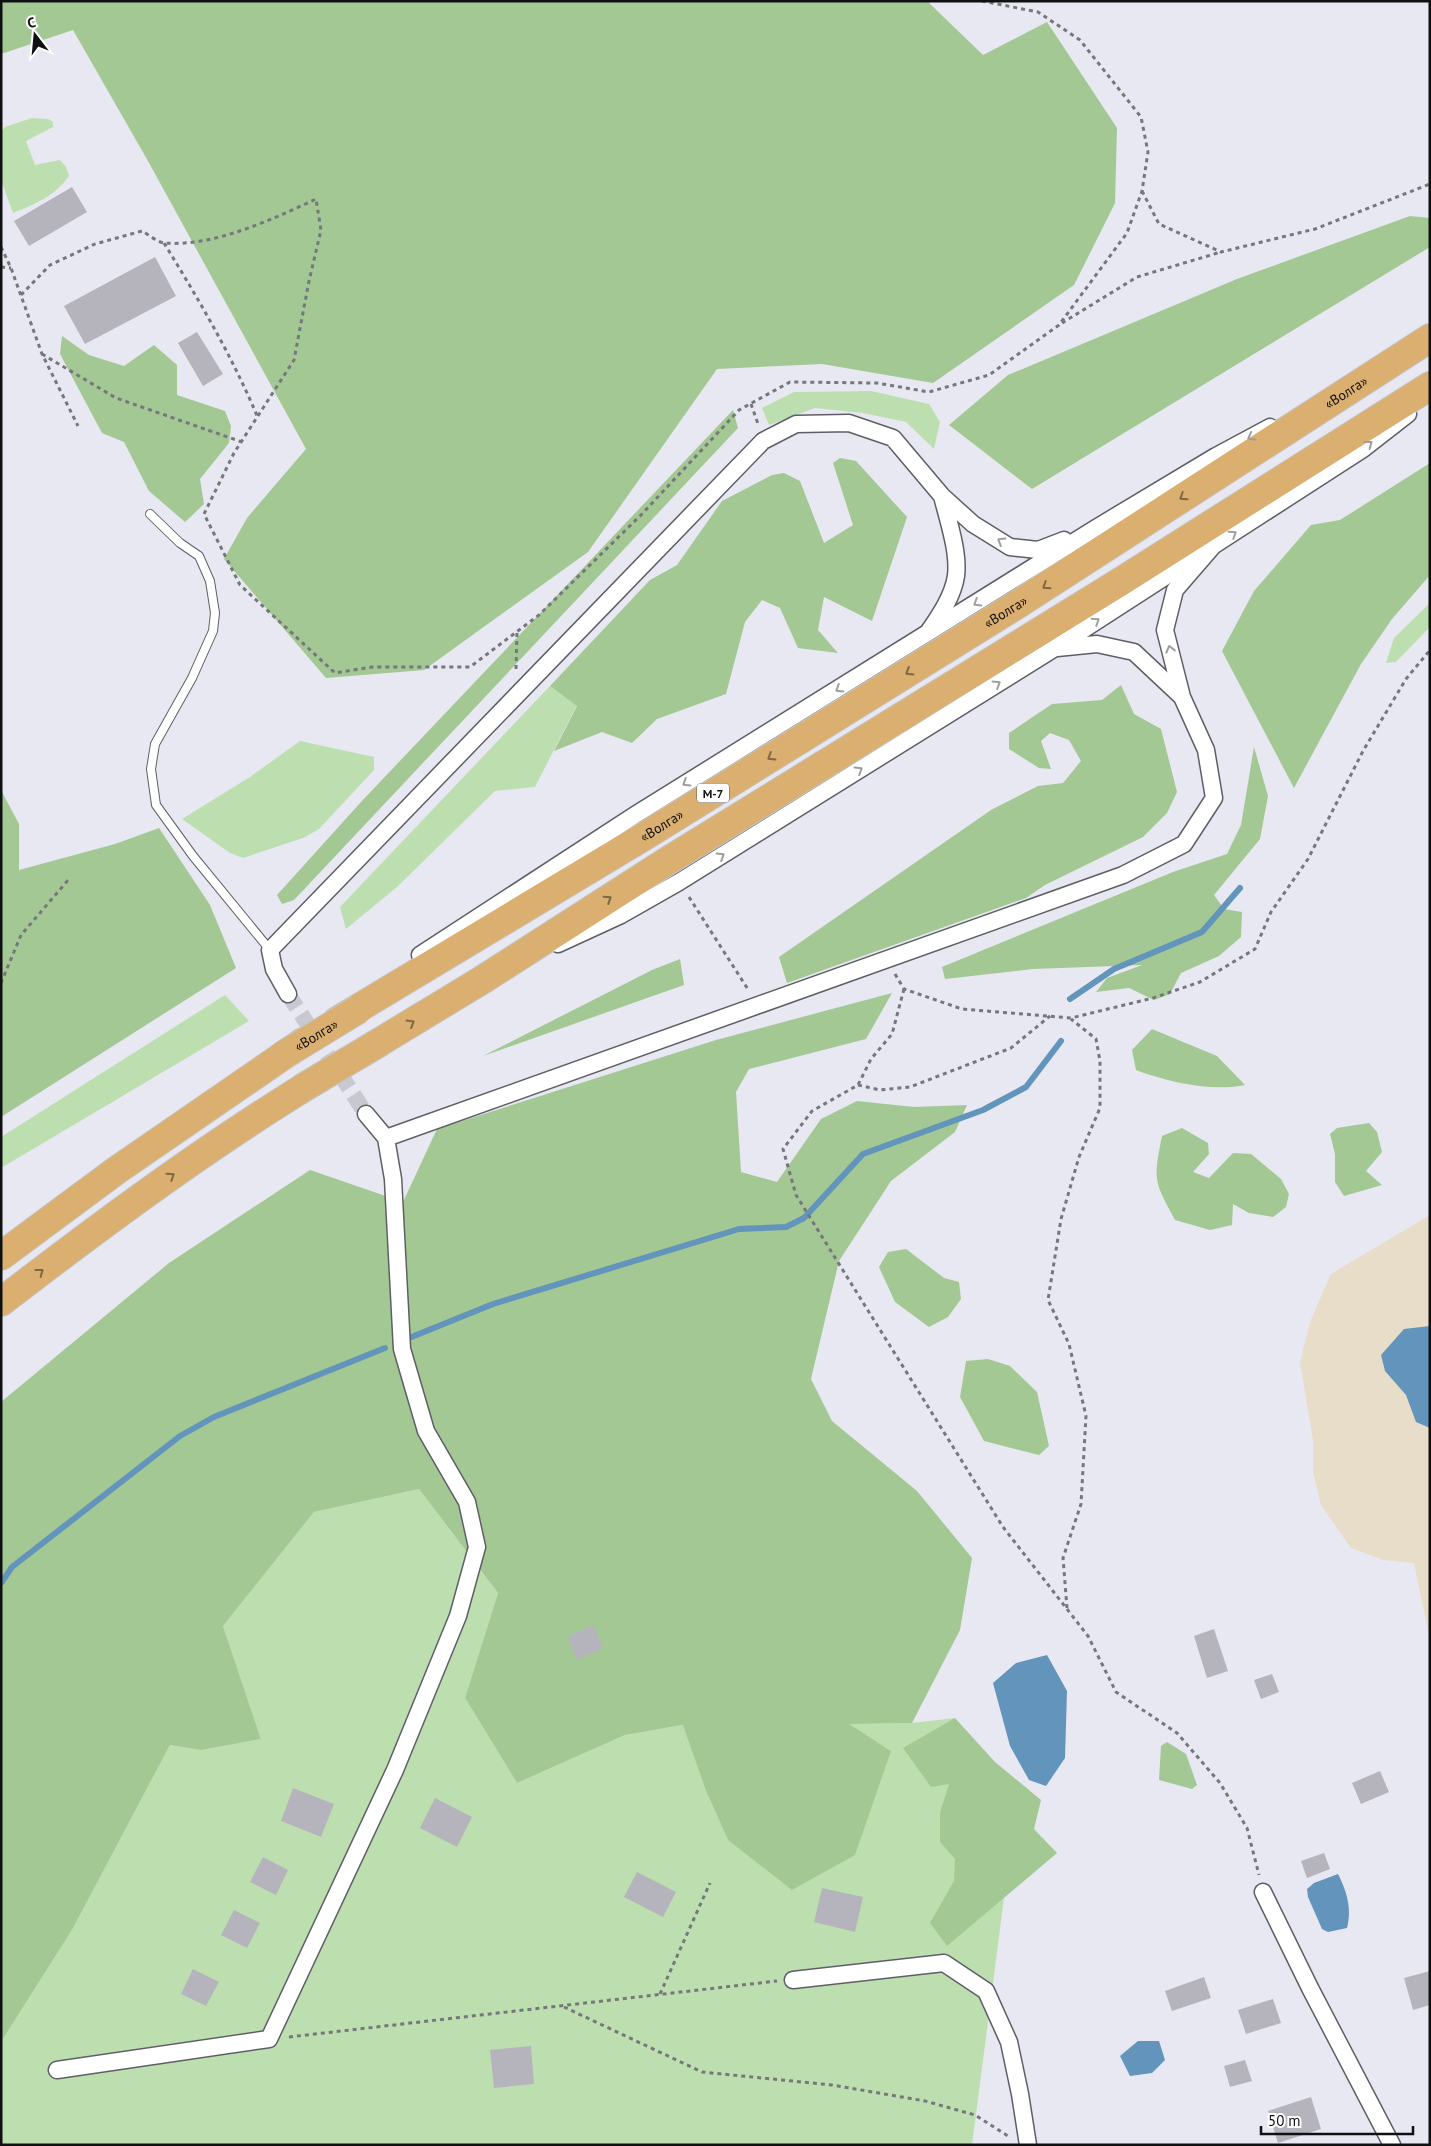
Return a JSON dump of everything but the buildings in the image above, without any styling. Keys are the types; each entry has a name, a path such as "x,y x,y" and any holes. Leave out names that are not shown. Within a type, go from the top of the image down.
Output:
{"highway":[{"name":"«Волга»","path":"1,1256 117,1170 291,1050 648,834 1018,604 1430,338"},
{"name":"М-7","path":"1,1302 117,1213 270,1108 482,980 666,862 1120,582 1430,386"}],"street":[{"path":"291,1050 381,980 635,815 927,635 1096,528 1216,456 1387,365"},
{"path":"482,980 621,915 679,882 1055,648 1214,546 1363,449 1430,397"},
{"path":"288,994 274,969 270,950 763,440 796,424 849,423 893,438 942,496 973,524 1010,547 1038,550 1096,528"},
{"path":"927,635 947,603 956,576 954,542 942,496"},
{"path":"386,1138 1123,875 1184,844 1214,798 1206,750 1182,697 1165,630 1175,590 1214,546"},
{"path":"1055,648 1097,644 1134,652 1182,697"},
{"path":"57,2070 269,2039 395,1770 458,1616 477,1547 467,1502 426,1431 402,1349 393,1179 386,1138 366,1114"},
{"path":"1263,1892 1310,1988 1392,2145"},
{"path":"793,1980 944,1963 986,1991 1009,2042 1020,2094 1021,2142"}],"lane":[{"path":"150,514 180,543 199,556 210,581 215,613 213,631 192,678 155,744 151,769 156,805 192,856 270,950"}],"path":[{"path":"982,1 1038,12 1080,40 1141,117 1148,152 1142,191 1127,233 1059,324"},
{"path":"164,243 205,240 227,234 274,218 316,199 321,230 294,360 242,442 204,514 240,585 335,673 372,666 470,667 539,615 641,515 740,410 790,382 877,382 928,392 989,375 1059,324 1137,277 1221,252 1315,230 1430,184"},
{"path":"1142,191 1158,224 1221,252"},
{"path":"21,295 50,265 95,244 142,230 164,243 212,321 239,374 258,418"},
{"path":"1,247 11,268 42,354 78,426"},
{"path":"1,268 11,268"},
{"path":"42,354 116,398 242,442"},
{"path":"516,697 517,632"},
{"path":"886,959 904,989 962,1009 1071,1018 1153,998 1200,982 1255,949 1271,912 1308,859 1363,752 1406,679 1430,650"},
{"path":"1,983 21,935 69,879"},
{"path":"687,894 758,1004"},
{"path":"904,989 892,1034 871,1059 858,1085 812,1111 783,1149 796,1195 1003,1527 1088,1636 1116,1692 1177,1733 1220,1783 1247,1828 1263,1892"},
{"path":"858,1085 880,1090 910,1087 1011,1048 1050,1016"},
{"path":"1067,1610 1063,1558 1081,1504 1086,1416 1068,1344 1048,1300 1062,1219 1079,1157 1100,1108 1100,1061 1096,1039 1071,1018"},
{"path":"660,1995 710,1884"},
{"path":"269,2039 793,1980"},
{"path":"563,2006 702,2072 832,2085 925,2101 975,2115 1021,2142"}],"shaded area":[{"path":"1430,1215 1430,1640 1414,1563 1384,1560 1351,1548 1321,1505 1313,1472 1313,1440 1300,1362 1310,1322 1331,1274"}],"green space":[{"path":"1,1 927,1 983,55 1047,22 1117,128 1115,203 1074,285 933,383 822,364 717,369 588,552 424,670 326,678 224,559 247,518 306,449 148,161 73,30 1,54"},
{"path":"32,118 48,119 53,122 53,127 26,141 35,165 60,160 66,167 69,176 51,194 37,203 13,213 1,180 1,132 5,127"},
{"path":"1410,216 1430,218 1430,247 1032,489 949,425 1008,375 1237,279"},
{"path":"62,336 89,355 124,366 154,345 177,365 177,395 225,411 231,426 229,443 200,479 204,504 185,522 149,491 124,442 102,433 60,354"},
{"path":"871,391 929,404 940,422 934,449 906,422 863,413 815,408 769,425 762,408 794,392"},
{"path":"733,410 738,428 294,900 282,904 277,895 361,802"},
{"path":"840,458 856,461 907,517 872,621 824,597 818,630 838,653 798,648 780,608 762,600 745,622 726,694 657,719 632,743 602,732 554,751 577,706 550,686 650,580 677,565 722,501 772,475 784,473 800,481 824,543 853,525 833,463"},
{"path":"1430,463 1430,575 1392,619 1361,664 1294,788 1222,651 1254,591 1311,525 1340,520"},
{"path":"1430,603 1430,627 1396,662 1386,663 1394,638"},
{"path":"1121,685 1134,714 1161,729 1177,792 1167,813 1143,837 1045,885 1026,898 787,983 779,957 991,810 1038,786 1063,783 1081,761 1069,740 1050,733 1041,741 1051,769 1039,768 1009,749 1009,733 1052,704 1102,700"},
{"path":"550,686 577,705 535,787 495,791 397,887 346,929 340,907"},
{"path":"300,741 374,757 374,770 319,829 303,838 243,858 230,853 182,819 250,777"},
{"path":"1254,747 1268,796 1260,839 1214,895 1224,909 1242,912 1241,937 1219,956 1181,973 1170,994 1154,1000 1129,988 1096,992 1107,978 1142,965 1033,969 945,979 942,967 1173,872 1227,854 1241,825"},
{"path":"1,790 19,824 19,870 115,844 159,828 210,905 236,968 1,1117"},
{"path":"680,959 684,985 483,1056 652,970"},
{"path":"892,993 866,1039 749,1069 736,1092 741,1172 777,1182 821,1119 857,1101 914,1107 967,1105 955,1132 891,1181 839,1261 811,1379 832,1421 917,1491 972,1558 960,1630 912,1723 849,1724 891,1751 855,1855 792,1890 728,1840 706,1791 683,1725 625,1735 517,1783 465,1698 498,1593 419,1489 314,1512 223,1626 261,1739 201,1750 170,1745 72,1930 1,2042 1,1402 169,1263 310,1170 403,1202 437,1129 716,1040"},
{"path":"225,995 249,1021 1,1168 1,1137"},
{"path":"1152,1029 1217,1056 1245,1085 1219,1087 1190,1085 1136,1070 1132,1050"},
{"path":"1369,1123 1377,1132 1382,1152 1366,1171 1382,1185 1344,1196 1335,1182 1335,1154 1330,1134 1337,1128"},
{"path":"1182,1128 1208,1143 1209,1154 1193,1172 1209,1178 1233,1153 1251,1154 1281,1179 1289,1194 1286,1207 1273,1217 1249,1213 1233,1204 1232,1225 1210,1230 1175,1220 1159,1188 1157,1163 1162,1136"},
{"path":"906,1249 944,1278 959,1282 961,1299 948,1317 929,1327 895,1302 879,1267 888,1252"},
{"path":"988,1359 1010,1366 1037,1392 1049,1446 1039,1455 984,1441 960,1397 966,1361"},
{"path":"419,1489 498,1593 465,1698 517,1783 625,1735 684,1725 706,1791 728,1840 891,1751 848,1724 912,1723 955,1718 1004,1898 972,2145 1,2145 1,2042 72,1930 170,1745 201,1750 261,1739 223,1626 314,1512"},
{"path":"955,1718 995,1762 1041,1800 1034,1829 1057,1853 947,1946 930,1923 954,1881 955,1859 940,1842 940,1813 949,1784 931,1787 903,1748"},
{"path":"1167,1742 1186,1754 1197,1785 1192,1789 1159,1780 1161,1746"}],"water":[{"path":"1430,1326 1430,1428 1416,1422 1406,1395 1385,1371 1381,1355 1404,1329"},
{"path":"1047,1655 1067,1691 1065,1758 1046,1786 1029,1780 1010,1746 993,1683 1016,1663"},
{"path":"1338,1874 1348,1900 1347,1928 1328,1932 1322,1929 1308,1897 1307,1889 1314,1883"},
{"path":"1138,2041 1159,2041 1165,2060 1152,2073 1130,2076 1120,2056"}],"waterway":[{"path":"1070,999 1114,969 1202,932 1240,888"},
{"path":"409,1338 493,1304 739,1229 786,1227 804,1218 863,1154 983,1110 1026,1087 1061,1041"},
{"path":"1,1583 12,1567 180,1436 214,1417 385,1348"}],"tunnel":[{"path":"288,994 366,1114"}]}
